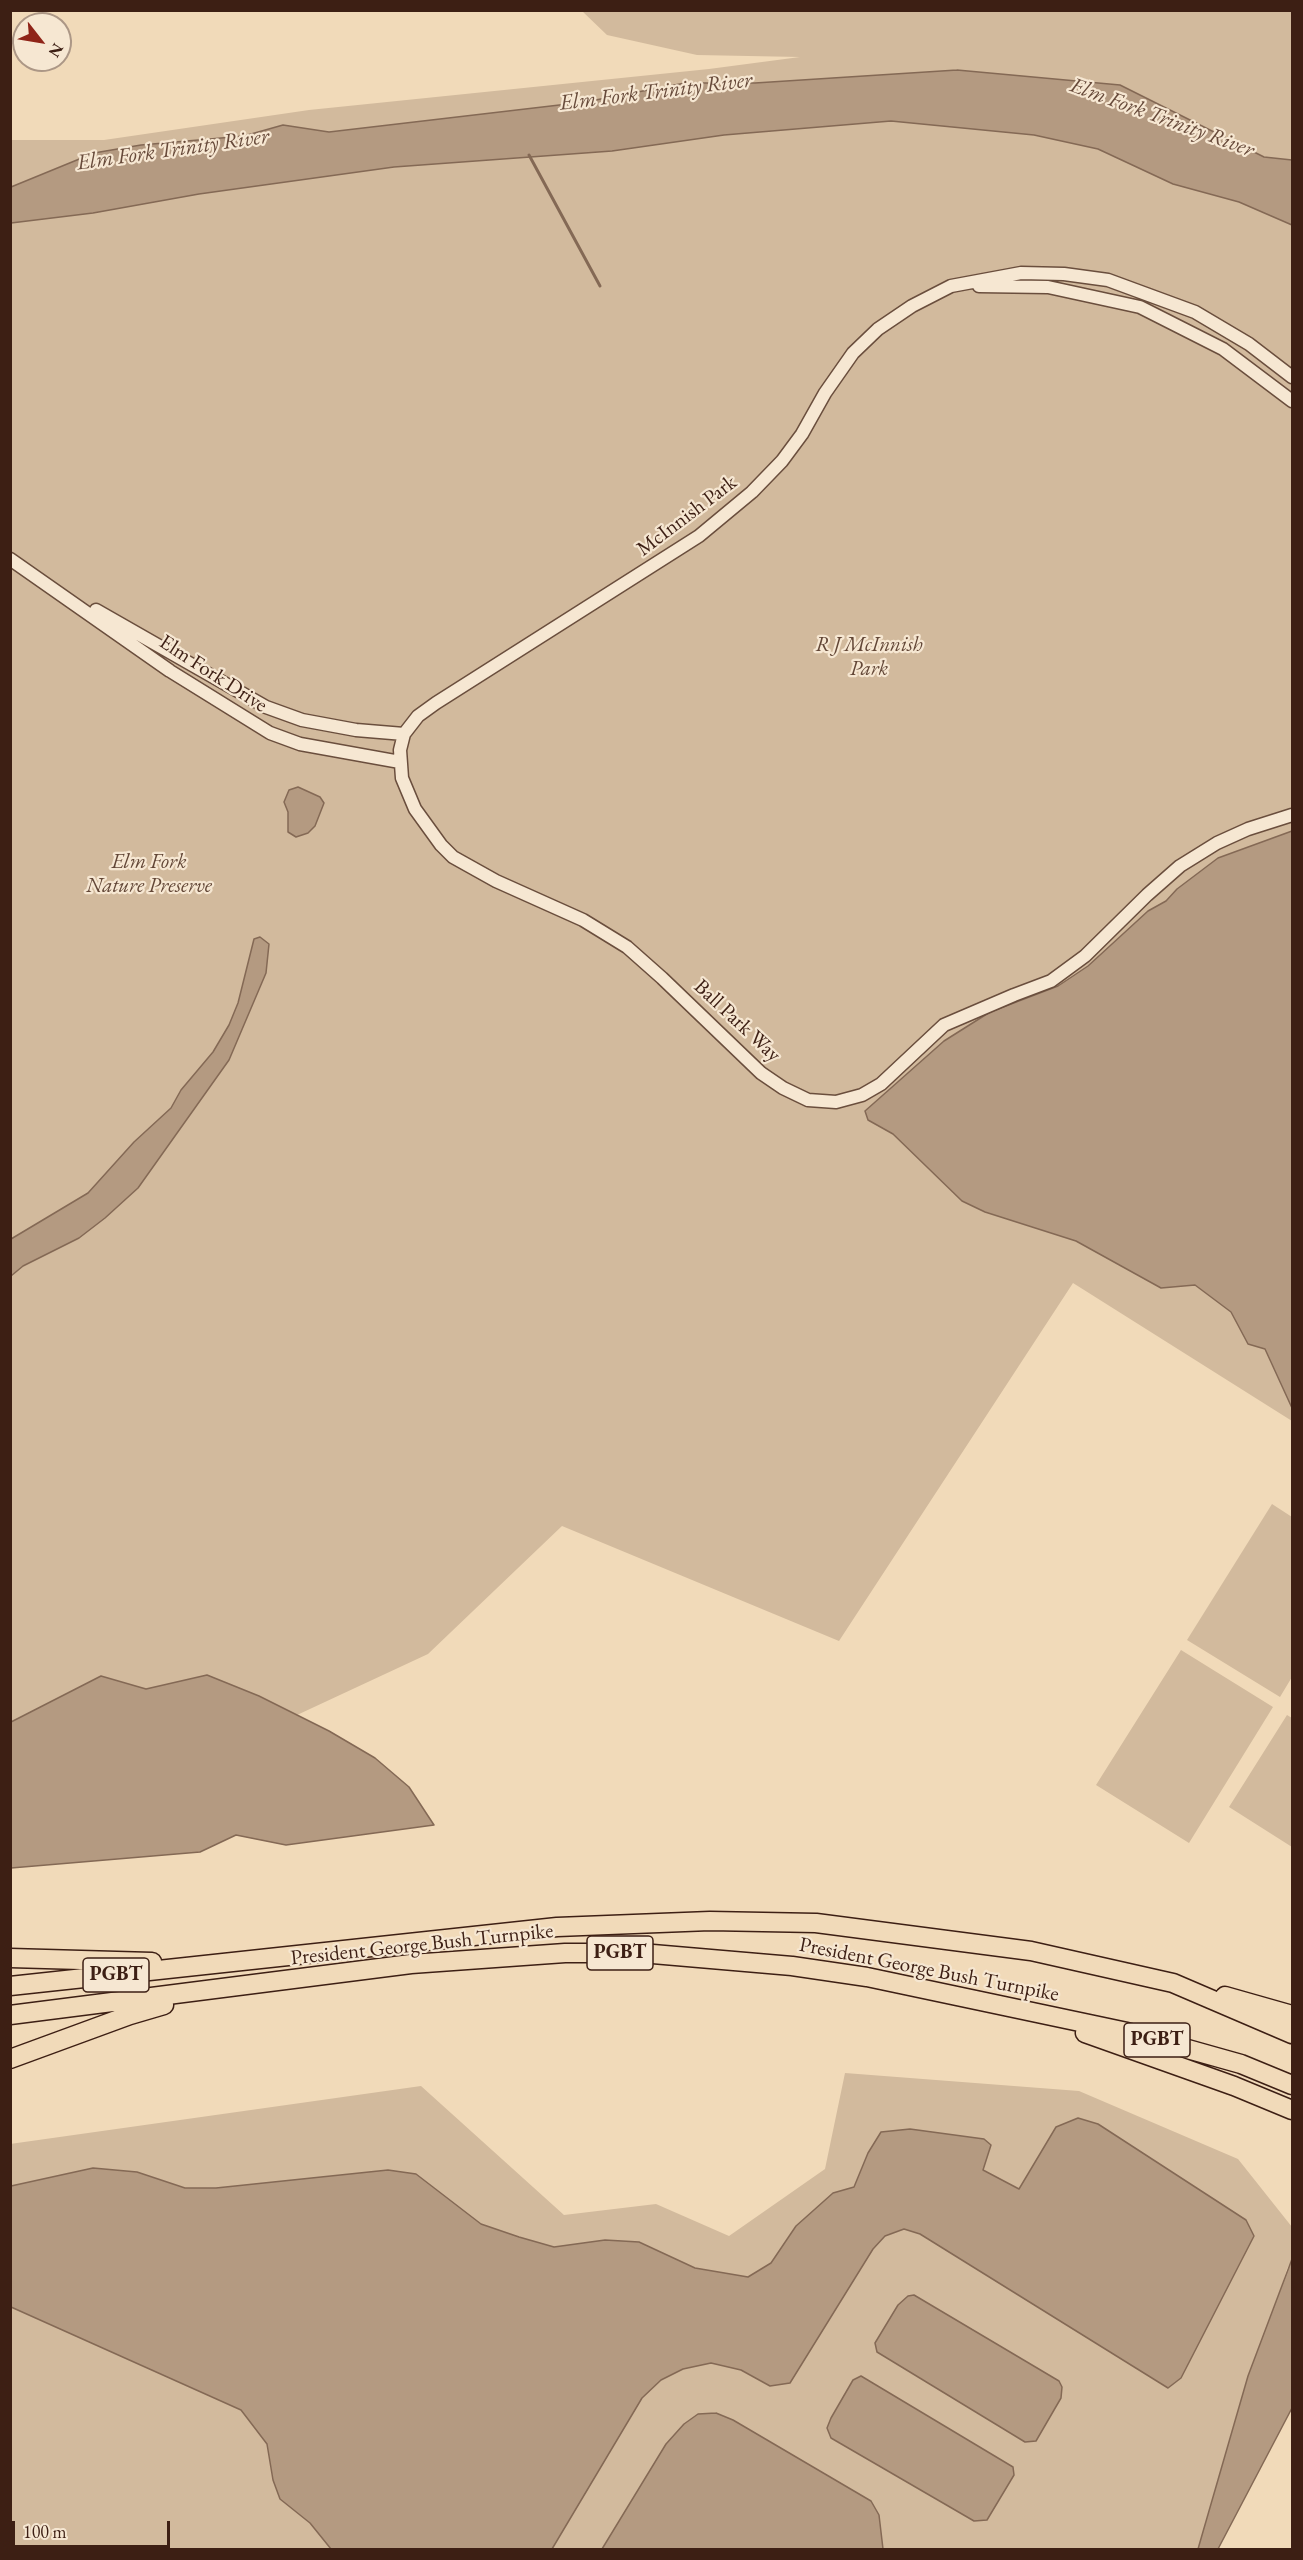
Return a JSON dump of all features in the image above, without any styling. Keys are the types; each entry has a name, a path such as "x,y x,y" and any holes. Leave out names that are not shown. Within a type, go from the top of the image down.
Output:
{"highway":[{"name":"President George Bush Turnpike","path":"10,1986 557,1927 710,1921 816,1923 1031,1951 1173,1983 1293,2034"},
{"name":"President George Bush Turnpike","path":"10,2015 411,1964 565,1953 641,1953 770,1964 867,1977 1127,2032 1241,2064 1293,2085"},
{"path":"10,1958 222,1964"},
{"path":"1173,1983 1264,2005 1293,2015"},
{"path":"10,2059 130,2015 219,1990"},
{"path":"1018,2008 1234,2086 1293,2110"}],"street":[{"name":"McInnish Park","path":"404,734 418,716 439,700 699,536 752,492 782,461 802,434 825,393 853,353 878,329 912,306 951,286 1021,273 1064,274 1108,280 1195,312 1249,344 1293,377"},
{"name":"McInnish Park","path":"951,286 1048,287 1140,307 1223,349 1293,401"},
{"name":"Elm Fork Drive","path":"10,559 177,658 266,707 312,722 356,730 404,734"},
{"name":"Elm Fork Drive","path":"27,570 170,672 270,733 300,744 400,762"},
{"name":"Ball Park Way","path":"404,734 400,762 402,778 415,809 441,845 453,857 496,881 583,920 627,947 700,1013 761,1073 783,1088 808,1100 836,1102 862,1095 881,1084 944,1025 1051,981 1085,956 1147,895 1189,860 1217,843 1248,829 1293,815"}],"green space":[{"path":"582,11 1292,11 1292,1421 1073,1283 839,1641 562,1526 428,1654 297,1715 207,1675 146,1690 101,1676 11,1722 11,140 104,140 309,110 709,69 800,57 697,55 607,35"},
{"path":"1272,1504 1292,1517 1292,1677 1280,1697 1187,1640"},
{"path":"1181,1650 1273,1707 1189,1843 1096,1785"},
{"path":"1287,1715 1292,1718 1292,1847 1229,1807"},
{"path":"845,2073 1079,2091 1238,2159 1292,2227 1292,2259 1198,2549 11,2549 10,2144 421,2086 564,2215 656,2204 729,2236 825,2169"}],"water":[{"name":"Elm Fork Trinity River","path":"957,70 1120,85 1264,157 1292,160 1292,225 1239,202 1173,184 1098,149 1034,135 891,121 724,135 612,151 394,167 199,194 93,213 11,223 11,187 94,153 141,145 244,136 283,125 329,132 585,102 685,83 755,83"},
{"path":"298,787 320,797 324,803 315,826 308,833 296,837 288,832 288,812 284,802 289,790"},
{"path":"1292,831 1292,1408 1265,1349 1248,1344 1231,1312 1195,1285 1161,1288 1076,1241 985,1212 962,1201 893,1134 868,1120 865,1111 944,1041 990,1012 1058,986 1088,966 1148,911 1166,901 1177,889 1218,858"},
{"path":"260,937 269,944 266,973 229,1060 138,1188 79,1238 23,1266 11,1276 11,1239 88,1193 134,1142 171,1108 181,1090 213,1052 229,1025 238,1003 254,939"},
{"path":"207,1675 259,1696 329,1731 375,1758 409,1787 434,1825 286,1845 236,1835 200,1852 11,1868 11,1722 101,1676 146,1689"},
{"path":"1078,2118 1098,2124 1246,2220 1254,2236 1181,2378 1168,2388 920,2234 904,2229 885,2236 873,2249 790,2383 770,2386 741,2370 711,2363 683,2369 661,2380 642,2398 552,2549 331,2549 310,2523 280,2499 273,2480 267,2444 241,2410 11,2307 11,2186 93,2168 137,2172 185,2188 216,2188 388,2170 416,2174 481,2224 519,2237 554,2247 605,2240 639,2242 695,2268 748,2277 771,2263 796,2226 833,2193 854,2187 868,2153 881,2132 910,2129 984,2139 991,2145 983,2170 1019,2189 1056,2127"},
{"path":"1292,2259 1292,2408 1218,2549 1198,2549 1248,2376"},
{"path":"914,2295 1059,2381 1062,2387 1061,2398 1036,2441 1025,2442 877,2352 875,2343 898,2305 908,2296"},
{"path":"861,2376 1013,2467 1014,2475 987,2520 974,2521 831,2438 827,2428 831,2418 853,2380"},
{"path":"716,2413 733,2420 871,2501 879,2515 883,2549 602,2549 666,2444 684,2424 698,2414"}],"waterway":[{"path":"529,155 600,286"}],"park label":[{"name":"R J McInnish Park","path":"869,657"},
{"name":"Elm Fork Nature Preserve","path":"149,874"}]}
